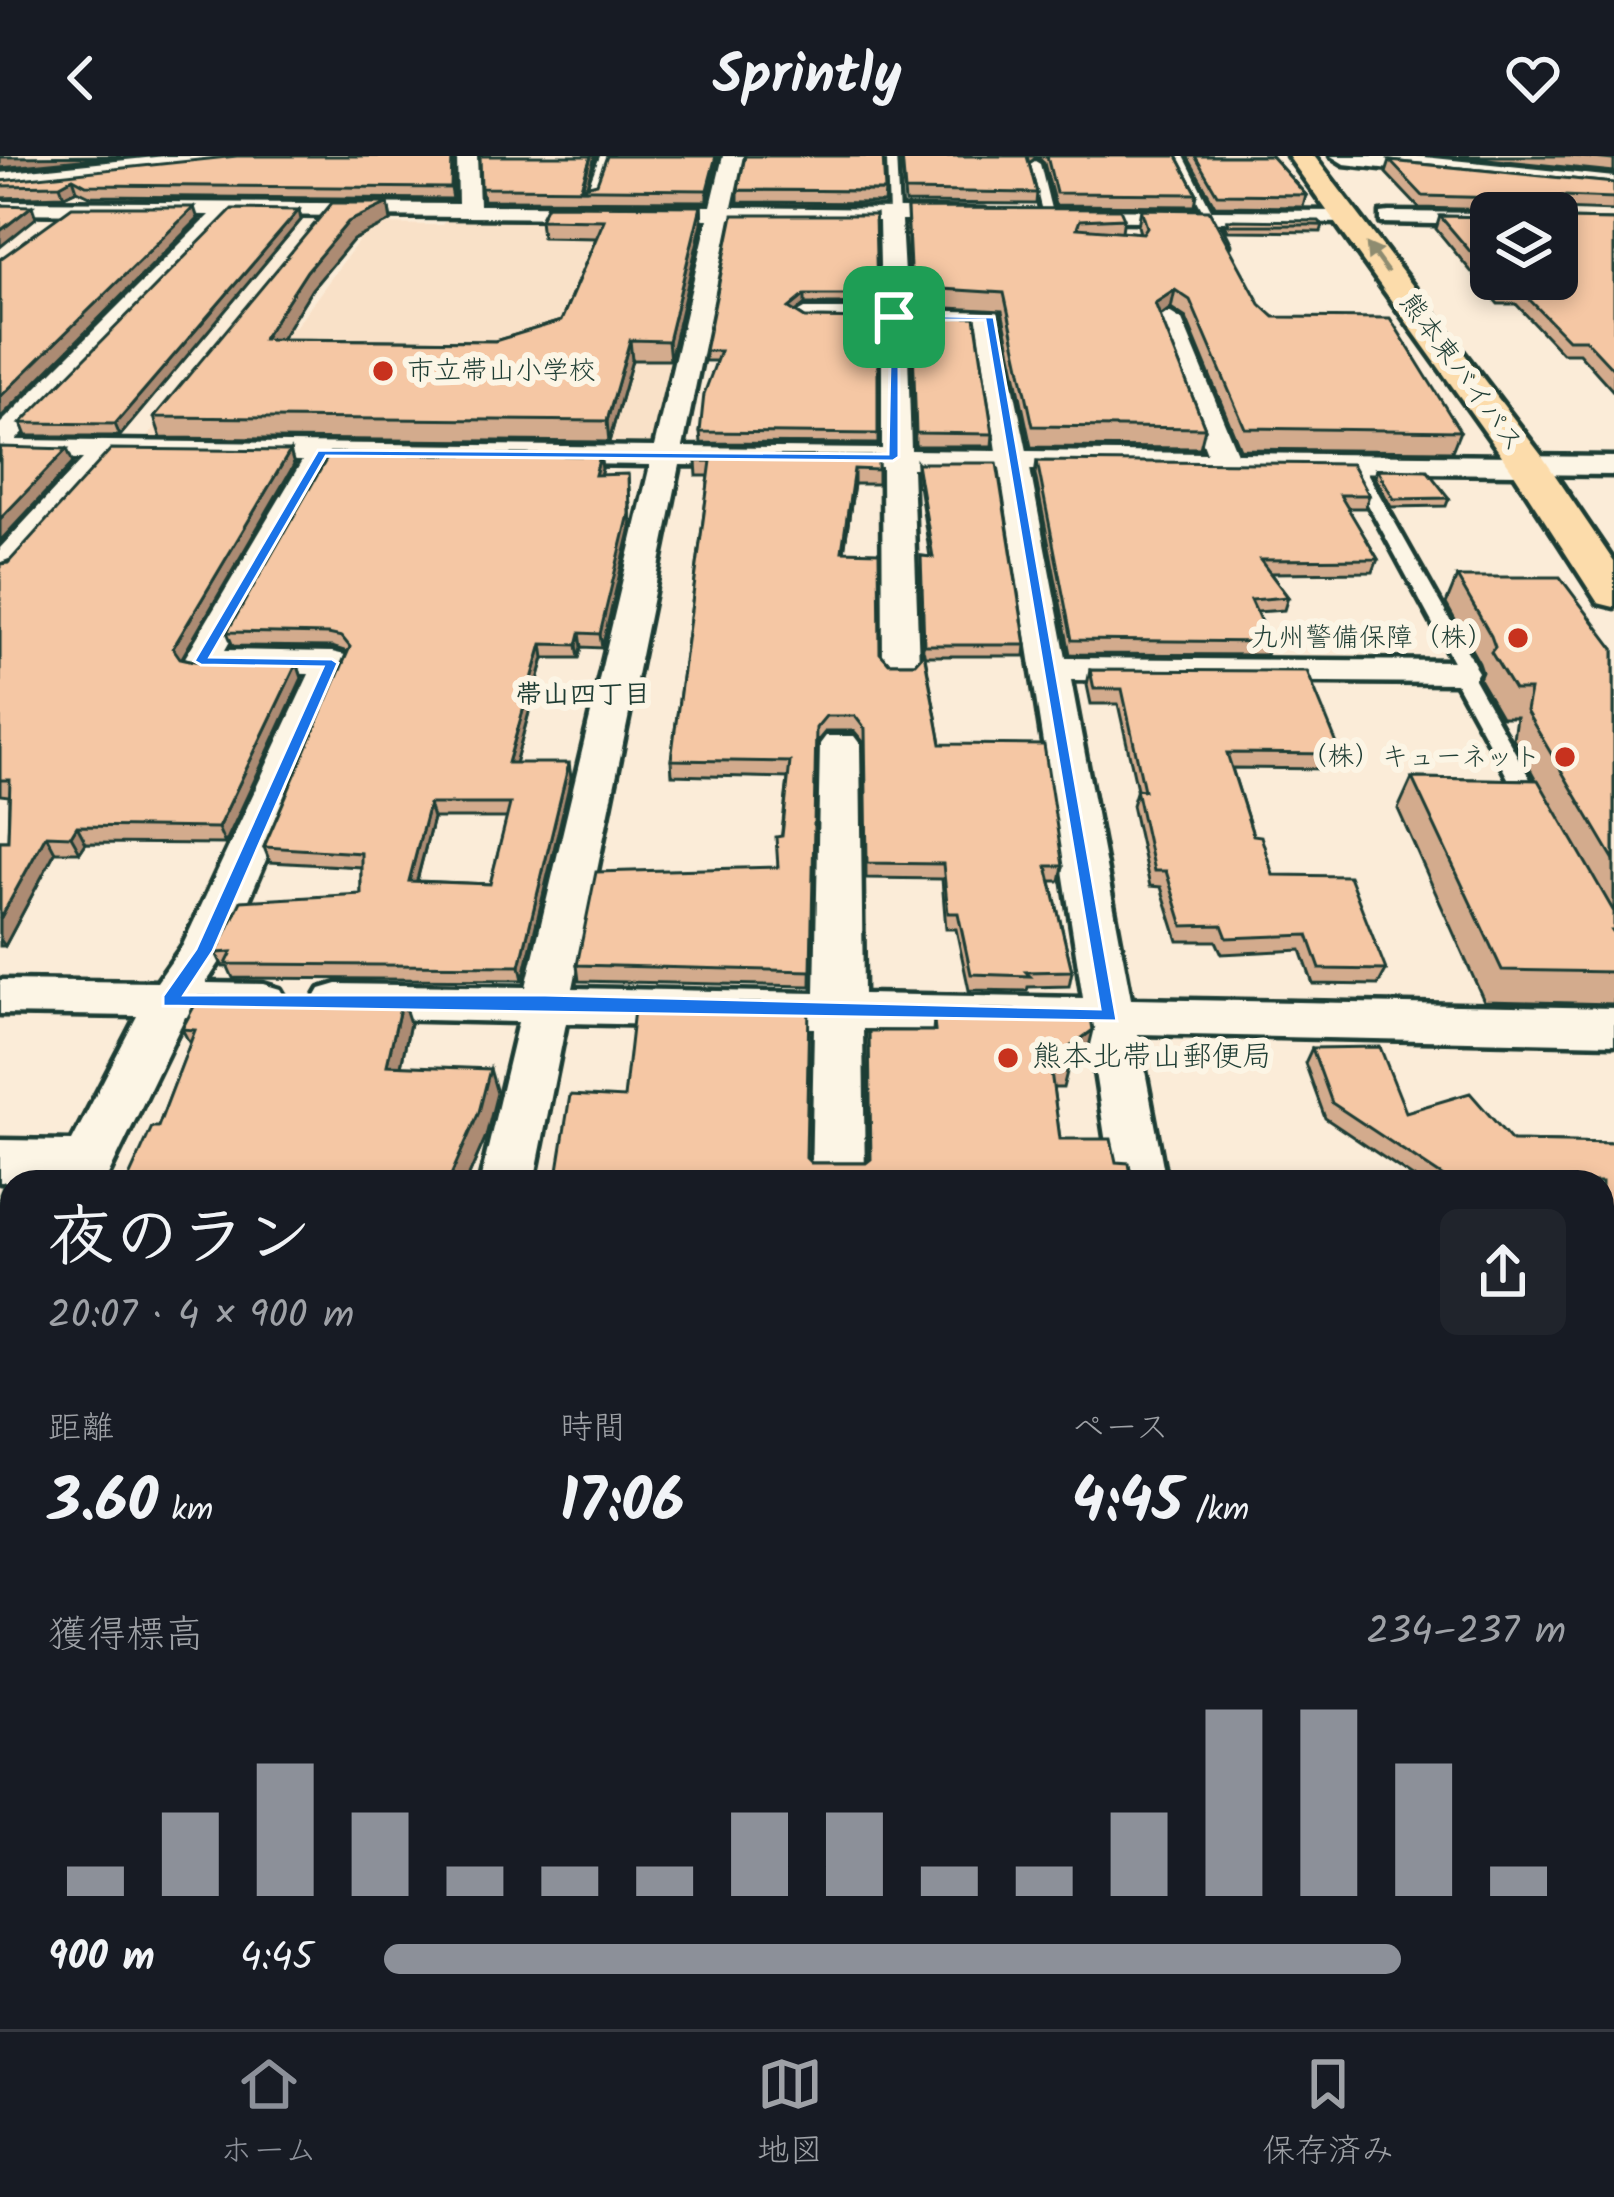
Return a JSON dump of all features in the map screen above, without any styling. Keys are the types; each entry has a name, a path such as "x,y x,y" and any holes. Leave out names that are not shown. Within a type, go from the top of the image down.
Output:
{"highway":[{"name":"熊本東バイパス","path":"1300,156 1528,464 1614,594"},
{"name":"熊本東バイパス","path":"1343,156 1418,256"},
{"name":"熊本東バイパス","path":"1547,427 1601,498"}],"street":[{"path":"0,181 124,164 238,156"},
{"path":"509,1170 733,156"},
{"path":"1343,156 1614,185"},
{"path":"469,211 474,158"},
{"path":"35,236 124,164"},
{"path":"0,207 1027,215 1127,223 1211,217 1347,217"},
{"path":"0,445 227,208"},
{"path":"300,244 328,209"},
{"path":"892,214 893,457 901,667"},
{"path":"1389,218 1470,219"},
{"path":"805,316 989,317 1137,1170"},
{"path":"1169,320 1226,461"},
{"path":"0,568 128,444"},
{"path":"0,445 1614,466"},
{"path":"84,1170 170,1001 204,951 332,663 201,661 322,452"},
{"path":"1049,669 1460,672"},
{"path":"838,1170 839,744"},
{"path":"0,997 545,1002 1614,1026"},
{"path":"0,1161 62,1170"}],"lane":[{"path":"589,193 605,156"},
{"path":"1179,156 1233,258"},
{"path":"838,157 892,158 892,214"},
{"path":"1027,215 1035,164"},
{"path":"1353,462 1465,665 1460,672 1548,830"}],"shaded area":[{"path":"450,214 711,214 652,451 140,446 240,326 295,327 371,224 442,225"}],"building":[{"path":"237,156 452,156 451,188 86,185 73,178 60,185 0,186 0,181"},
{"path":"480,156 591,156 581,187 597,183 607,156 716,156 707,190 481,188"},
{"path":"745,156 883,156 885,191 738,190"},
{"path":"902,156 1027,156 1037,193 905,191"},
{"path":"1047,156 1177,156 1197,194 1056,193"},
{"path":"1195,156 1271,156 1306,195 1217,194"},
{"path":"1390,161 1614,183 1614,198 1578,197 1578,192 1423,196"},
{"path":"332,203 388,203 348,222 307,271 263,339 495,341 561,321 604,220 540,219 547,205 701,206 668,341 630,340 607,421 154,417"},
{"path":"0,205 32,206 0,231"},
{"path":"72,207 194,207 0,397 0,259"},
{"path":"907,208 1120,209 1124,218 1080,220 1077,228 1143,233 1147,227 1141,209 1209,210 1260,304 1274,317 1390,318 1460,431 1245,428 1190,300 1175,290 1155,303 1205,428 1033,426 1004,293 911,287"},
{"path":"232,209 299,210 115,424 21,423"},
{"path":"733,215 875,215 877,295 805,295 789,308 805,318 878,319 878,434 700,432 704,394 720,351 705,351"},
{"path":"1440,216 1470,217 1470,251"},
{"path":"1578,219 1614,220 1614,370 1585,339 1568,339 1530,300 1578,300"},
{"path":"1227,220 1319,221 1323,225 1229,225"},
{"path":"912,317 975,317 993,434 916,433"},
{"path":"0,447 67,449 0,519"},
{"path":"111,449 290,451 173,648 180,658 194,661 297,663 218,828 77,826 71,836 46,835 0,919 0,841 8,841 10,780 0,780 0,564 8,563"},
{"path":"330,453 600,456 595,475 628,474 629,514 600,634 580,633 577,645 542,644 508,763 569,763 520,966 226,964 232,952 216,953 241,901 361,894 361,853 264,847 350,647 342,637 328,634 227,632","holes":["429,804 510,804 490,884 409,881"]},
{"path":"697,456 878,457 878,470 854,469 842,551 879,552 880,653 889,663 915,663 924,653 941,744 1044,745 1063,866 1047,866 1072,971 1026,972 1030,976 971,974 958,913 948,913 943,864 867,863 865,729 855,716 826,716 816,728 811,971 577,965 596,872 778,867 776,837 782,836 790,762 671,760 711,461 696,461"},
{"path":"1037,461 1352,464 1369,495 1340,495 1378,559 1260,560 1288,597 1251,600 1270,642 1072,640"},
{"path":"917,463 997,463 1026,645 924,645 921,556 933,557"},
{"path":"1377,469 1427,470 1449,498 1394,499"},
{"path":"1457,577 1560,577 1614,649 1614,860 1526,711 1530,690 1514,690 1491,652 1495,647 1491,636"},
{"path":"1090,670 1307,671 1341,754 1227,753 1253,835 1261,836 1273,875 1349,876 1386,970 1320,969 1308,935 1227,938 1222,925 1183,926 1166,871 1154,871 1136,789 1144,790 1122,689 1094,689"},
{"path":"1412,778 1538,780 1614,912 1614,972 1502,970"},
{"path":"199,997 402,999 387,1065 490,1069 479,1112 453,1170 132,1170 152,1127 158,1127 195,1030 182,1029"},
{"path":"635,1001 809,1005 806,1158 811,1163 866,1163 871,1159 869,1031 935,1031 934,1020 951,1020 950,1009 1084,1012 1093,1030 1067,1049 1069,1064 1050,1064 1060,1139 1111,1139 1116,1162 1129,1163 1130,1170 558,1170 570,1095 624,1098"},
{"path":"1380,1047 1406,1112 1470,1093 1512,1141 1614,1143 1614,1170 1433,1170 1332,1103 1312,1048"}],"place":[{"name":"市立帯山小学校","path":"383,371"},
{"name":"九州警備保障（株）","path":"1518,638"},
{"name":"（株）キューネット","path":"1565,757"},
{"name":"熊本北帯山郵便局","path":"1008,1058"}],"district":[{"name":"帯山四丁目","path":"583,695"}],"route":[{"path":"894,317 989,317 1111,1016 545,1002 170,1001 204,951 332,663 201,661 322,452 893,457 894,317"}]}
